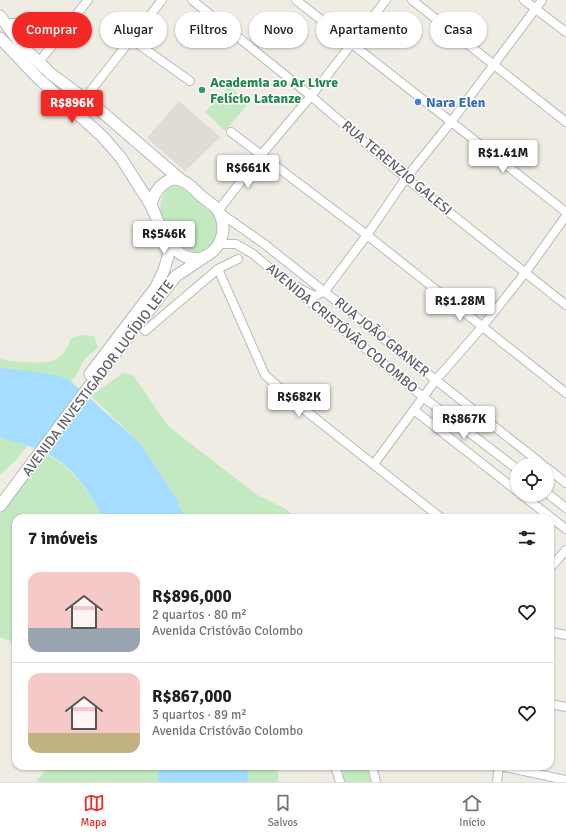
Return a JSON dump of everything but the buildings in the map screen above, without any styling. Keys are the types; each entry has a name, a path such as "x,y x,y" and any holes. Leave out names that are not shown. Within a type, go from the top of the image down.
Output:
{"main road":[{"path":"0,38 39,79 103,137 121,158 151,205 166,238 177,252 187,257 203,258 215,250 219,244 223,230 218,211 85,98 39,62 23,47 2,19"},
{"path":"151,205 156,191 162,185 173,179 181,180"},
{"name":"AVENIDA INVESTIGADOR LUCÍDIO LEITE","path":"0,506 31,459 156,287 164,270 172,246"},
{"name":"AVENIDA INVESTIGADOR LUCÍDIO LEITE","path":"89,381 176,276 203,258"},
{"name":"AVENIDA INVESTIGADOR LUCÍDIO LEITE","path":"0,493 31,459"}],"street":[{"path":"39,62 88,0"},
{"path":"152,12 162,0"},
{"name":"RUA TERENZIO GALESI","path":"192,0 311,96 406,178 566,305"},
{"path":"296,0 316,15"},
{"path":"377,12 386,0"},
{"path":"412,0 566,122"},
{"path":"524,0 566,32"},
{"path":"286,282 315,296 325,291 367,235 406,178 451,122 542,0"},
{"path":"85,98 124,48"},
{"path":"144,48 190,81"},
{"path":"218,211 348,48"},
{"path":"358,48 566,212"},
{"path":"231,132 367,235 566,393"},
{"name":"RUA JOÃO GRANER","path":"218,211 263,243 325,291 435,381 534,458"},
{"path":"374,464 435,381 482,327 525,273 566,216"},
{"name":"AVENIDA CRISTÓVÃO COLOMBO","path":"219,244 236,244 244,248 423,397 510,464"},
{"path":"145,331 218,269 238,258"},
{"path":"218,269 240,315 259,365 265,375 306,410 436,514"},
{"name":"AVENIDA CRISTÓVÃO COLOMBO","path":"414,410 510,485"},
{"path":"554,474 566,483"},
{"path":"554,499 566,508"},
{"path":"531,502 547,514"},
{"path":"554,520 566,529"},
{"path":"554,564 566,550"},
{"path":"554,633 566,635"},
{"path":"554,705 566,707"},
{"path":"336,770 340,782"},
{"path":"373,770 376,782"},
{"path":"497,782 499,770"},
{"path":"519,770 566,780"}],"shaded area":[{"path":"179,101 220,137 185,171 147,138"}],"green space":[{"path":"229,86 248,104 225,131 205,112"},
{"path":"176,186 189,193 214,216 217,223 218,228 216,237 203,253 192,251 173,239 162,220 160,209 162,198 167,188"},
{"path":"82,335 94,336 98,347 84,360 71,381 0,380 0,358 9,361 47,362 54,360 64,353 71,338"},
{"path":"123,373 133,375 168,426 257,495 286,509 292,514 183,514 175,496 140,443 91,396"},
{"path":"0,433 27,446 18,458 0,475"},
{"path":"46,454 56,459 72,473 86,490 101,514 12,514 12,647 10,641 0,637 0,514"},
{"path":"44,770 158,770 159,782 36,782 44,772"},
{"path":"249,770 278,770 278,782 248,782"},
{"path":"342,770 367,770 371,782 344,782"}],"water":[{"path":"0,368 51,374 68,379 140,443 175,496 183,514 102,514 83,485 61,462 27,445 0,437"},
{"path":"158,770 249,770 248,782 159,782"}],"place":[{"name":"Academia ao Ar Livre Felício Latanze","path":"202,90"},
{"name":"Nara Elen","path":"418,102"}]}
